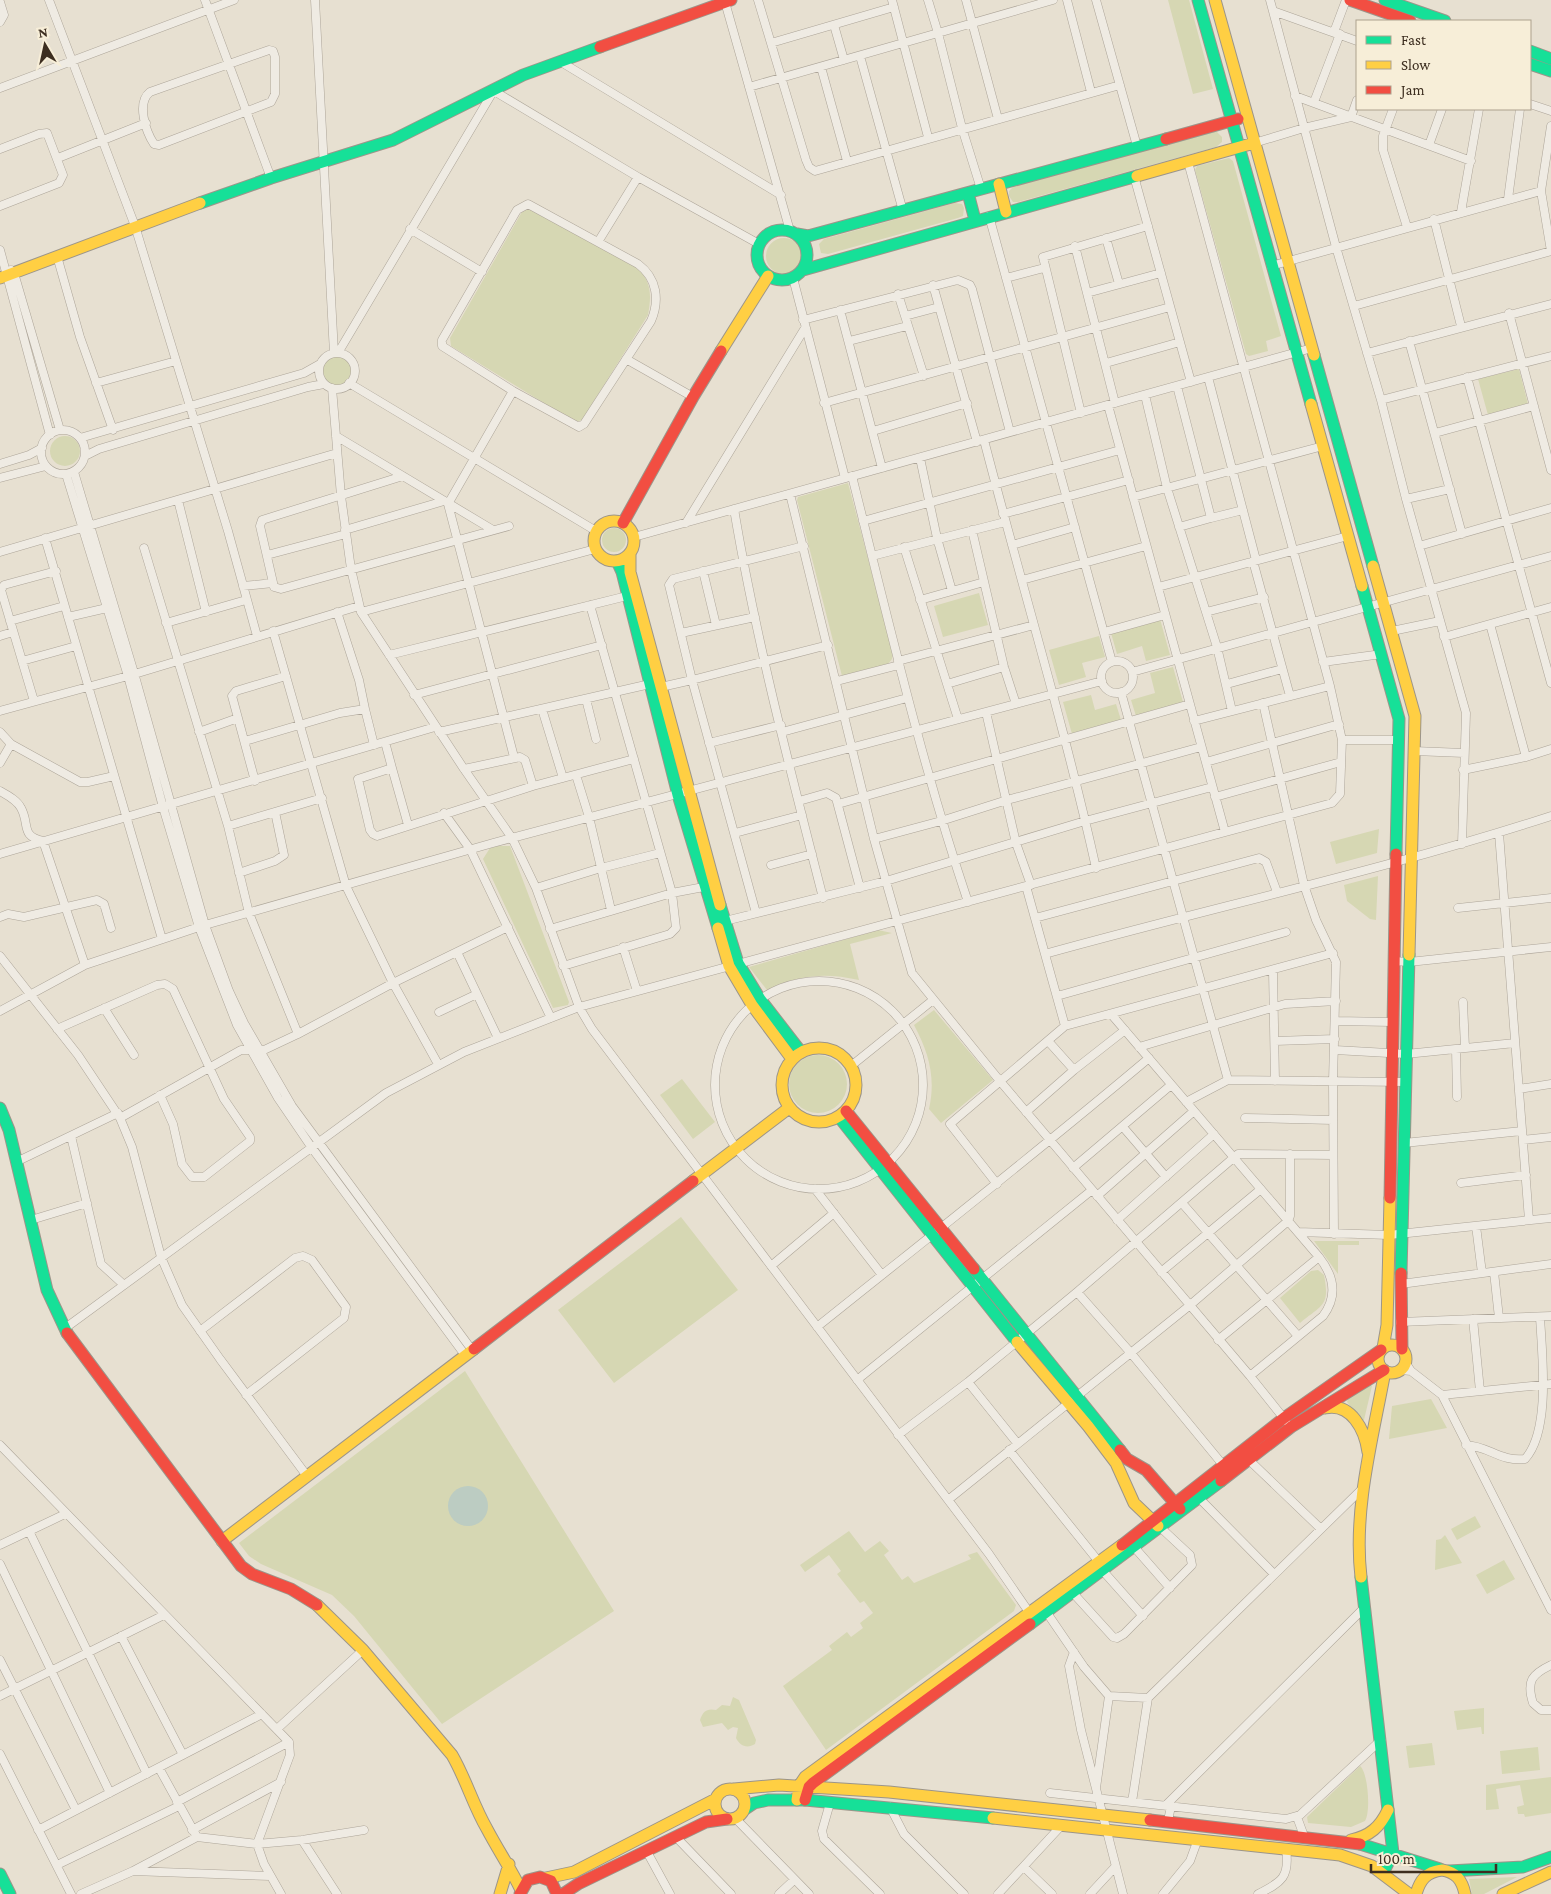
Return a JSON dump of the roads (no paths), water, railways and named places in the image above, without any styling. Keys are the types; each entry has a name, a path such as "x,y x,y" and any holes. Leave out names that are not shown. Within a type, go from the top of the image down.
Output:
{"main road":[{"path":"1198,0 1271,266 1398,710 1399,740 1387,1325 1378,1363 1397,1369"},
{"path":"1215,0 1415,716 1400,1322 1402,1349 1397,1369 1380,1405 1364,1487 1359,1542 1393,1853 1384,1871"},
{"path":"1350,0 1382,17 1403,20"},
{"path":"1385,0 1442,20"},
{"path":"6,273 270,178 400,137 523,75 728,1"},
{"path":"1531,51 1551,59"},
{"path":"1531,64 1551,71"},
{"path":"1247,116 808,236 794,232 772,232 759,244 758,262 768,276 778,280 793,278 803,270 989,216 1254,143"},
{"path":"999,184 1006,212"},
{"path":"968,193 975,220"},
{"path":"794,232 803,240 808,252 808,260 803,270"},
{"path":"623,523 693,397 768,276"},
{"path":"630,554 617,561 604,559 595,548 593,540 596,531 600,526 611,520 628,526 634,537 634,546 630,554 630,572 655,686 709,886 733,964 756,1002 797,1056"},
{"path":"617,561 622,572 627,596 655,686"},
{"path":"709,886 725,921 733,964"},
{"path":"815,1048 829,1049 842,1056 851,1066 856,1081 854,1097 842,1114 826,1122 812,1122 799,1117 789,1108 783,1096 782,1083 785,1070 797,1056 815,1048"},
{"path":"0,1108 16,1162 48,1290 64,1329 241,1566 252,1574 291,1589 323,1608 363,1650 452,1755 486,1828 507,1862 520,1893"},
{"path":"222,1541 703,1176 789,1108"},
{"path":"842,1114 885,1166 941,1227 1026,1332 1104,1447 1121,1474 1128,1493 1157,1525"},
{"path":"885,1166 931,1234 974,1286 1016,1342 1127,1459 1146,1470 1179,1508"},
{"path":"804,1787 1157,1525 1179,1508 1223,1465 1284,1418 1382,1349 1395,1345 1402,1349"},
{"path":"1179,1508 1200,1499 1292,1427 1397,1369"},
{"path":"1310,1416 1330,1406 1340,1406 1345,1409 1367,1442 1369,1460"},
{"path":"1121,1474 1135,1463"},
{"path":"1043,1608 1073,1593 1101,1567 1135,1548 1157,1525"},
{"path":"801,1800 805,1777 812,1771 1032,1617"},
{"path":"520,1893 528,1880 574,1872 696,1811 716,1799 725,1790 765,1786 789,1781 812,1771"},
{"path":"765,1786 888,1792 1347,1841 1393,1853 1445,1870 1462,1882 1465,1894"},
{"path":"734,1789 744,1797 745,1810"},
{"path":"716,1799 717,1811 731,1819"},
{"path":"563,1894 588,1879 706,1822 731,1819 754,1804 768,1800 801,1800 890,1807 1346,1855 1365,1861 1384,1871 1409,1894"},
{"path":"1347,1841 1364,1838 1371,1834 1379,1826 1388,1810"},
{"path":"1416,1894 1421,1879 1433,1871 1524,1867 1551,1857"},
{"path":"507,1862 524,1872 543,1878 555,1886 557,1894"},
{"path":"500,1894 507,1876 507,1862"},
{"path":"1524,1867 1530,1880"},
{"path":"1503,1894 1551,1872"},
{"path":"0,1874 10,1894"},
{"path":"575,1894 588,1879"}],"street":[{"path":"49,0 135,226 216,490 257,636"},
{"path":"206,0 270,178"},
{"path":"0,88 234,0"},
{"path":"315,0 336,353"},
{"path":"758,0 809,166 815,170 1120,85"},
{"path":"928,0 962,128 981,189"},
{"path":"966,0 998,118"},
{"path":"749,88 1053,0"},
{"path":"1067,0 1091,92"},
{"path":"1096,0 1137,146"},
{"path":"1270,0 1336,247 1381,400 1406,499 1466,713 1462,844"},
{"path":"1314,102 1346,0"},
{"path":"728,1 749,88 794,232"},
{"path":"0,2 4,15 0,22"},
{"path":"771,43 834,26 893,4 928,137"},
{"path":"1273,11 1356,41"},
{"path":"834,26 844,60"},
{"path":"269,50 274,53 274,96 271,102 159,145 152,142 142,105 145,96 150,92 230,64 269,50"},
{"path":"860,56 903,210"},
{"path":"560,62 781,195"},
{"path":"821,67 848,161"},
{"path":"336,353 495,90 638,177 759,244"},
{"path":"1295,96 1471,161"},
{"path":"1351,116 1356,103"},
{"path":"1531,104 1551,111"},
{"path":"1393,110 1382,142 1407,227"},
{"path":"1429,145 1442,110"},
{"path":"1461,212 1479,110"},
{"path":"1508,199 1520,110"},
{"path":"1254,143 1351,116"},
{"path":"58,158 146,123"},
{"path":"1354,306 1551,251 1541,191 1551,126"},
{"path":"0,149 39,134 47,133 63,175 59,183 0,206"},
{"path":"64,1329 386,1093 438,1064 498,1038 579,1007 733,964 1164,850 1332,803 1337,799 1340,794 1342,740 1339,724 1188,162"},
{"path":"1134,176 1191,382"},
{"path":"598,242 638,177"},
{"path":"1271,266 1434,219 1541,191"},
{"path":"526,204 644,268 655,286 654,314 582,426 575,427 442,346 442,340 482,272 517,210 526,204"},
{"path":"989,216 1112,662"},
{"path":"1434,219 1461,326"},
{"path":"1081,413 1042,259 1045,255 1148,226"},
{"path":"410,229 482,272"},
{"path":"1106,238 1119,284"},
{"path":"1075,246 1106,363 1111,404 1120,450 1225,832"},
{"path":"0,250 50,435"},
{"path":"56,256 96,383 113,430"},
{"path":"1006,278 1044,268"},
{"path":"6,273 60,430"},
{"path":"1088,293 1161,273"},
{"path":"793,278 824,403 863,520 907,698 941,821 968,902"},
{"path":"686,523 804,324 840,310 958,280 970,285 1010,432"},
{"path":"933,285 967,403 996,484 1054,694 1096,868"},
{"path":"898,294 924,376"},
{"path":"1367,353 1461,326 1551,304"},
{"path":"824,403 1170,306"},
{"path":"905,316 939,307"},
{"path":"840,310 864,392 882,468"},
{"path":"1509,314 1551,470"},
{"path":"849,341 907,326"},
{"path":"1409,341 1462,534"},
{"path":"1106,363 1180,342"},
{"path":"634,537 1312,348"},
{"path":"85,456 99,449 308,386 324,384 332,388 338,388 349,383 354,373 352,362 344,354 336,353 323,359 320,364 319,375 324,384"},
{"path":"1381,400 1551,356"},
{"path":"626,359 693,397"},
{"path":"96,383 176,361"},
{"path":"80,438 85,456 83,462 70,473 59,474 46,466 41,455 42,448 50,435 60,430 68,431 80,438 113,430 304,373 320,364"},
{"path":"1208,377 1290,696"},
{"path":"1467,377 1532,612 1547,654 1551,683"},
{"path":"349,383 596,531"},
{"path":"1177,386 1211,518"},
{"path":"332,388 345,532 360,609 437,730 512,838 536,888 579,1007 592,1029 948,1500 1032,1617"},
{"path":"267,555 446,502 513,390"},
{"path":"1145,395 1167,488 1217,648 1232,711"},
{"path":"873,431 967,403"},
{"path":"1435,434 1534,406"},
{"path":"336,436 493,530"},
{"path":"1133,497 1323,446"},
{"path":"0,464 29,455 42,448"},
{"path":"863,520 1120,450"},
{"path":"0,552 337,453"},
{"path":"920,458 928,501 952,591"},
{"path":"0,478 46,466"},
{"path":"70,473 131,675 166,806 224,995 249,1048 315,1146 469,1352"},
{"path":"403,476 262,520 260,526 273,583 277,589 509,526"},
{"path":"872,556 972,530 1067,497 1128,480"},
{"path":"1406,499 1450,489"},
{"path":"790,494 874,839 912,973 1050,1141 1292,1427"},
{"path":"178,500 206,612"},
{"path":"446,502 470,581 514,757"},
{"path":"1419,546 1507,519 1551,508"},
{"path":"734,509 755,617 823,898"},
{"path":"1179,527 1243,510"},
{"path":"86,527 107,608 131,675"},
{"path":"1012,545 1075,527"},
{"path":"972,530 1004,667 1016,704"},
{"path":"1158,587 1348,536"},
{"path":"46,538 64,606 162,940"},
{"path":"756,913 692,680 670,582 673,579 804,546"},
{"path":"1022,580 1146,546"},
{"path":"904,547 958,719"},
{"path":"144,548 218,791 249,913 298,1034"},
{"path":"0,711 131,675 337,612 360,609 595,548"},
{"path":"1132,672 1551,556"},
{"path":"34,701 1,593 4,585 56,571"},
{"path":"703,571 716,625"},
{"path":"920,600 984,582"},
{"path":"243,586 273,583"},
{"path":"388,655 627,596"},
{"path":"1206,612 1264,597"},
{"path":"166,623 246,600"},
{"path":"563,966 623,946 670,934 676,928 672,893 590,605"},
{"path":"10,621 64,606"},
{"path":"1444,636 1551,607"},
{"path":"68,617 107,608"},
{"path":"337,612 359,680 374,745"},
{"path":"1104,632 1166,615"},
{"path":"680,633 755,617"},
{"path":"1392,631 1440,621"},
{"path":"1490,624 1526,757"},
{"path":"837,682 936,650 1034,625"},
{"path":"273,631 313,764 346,886 393,983 438,1064"},
{"path":"0,636 14,632"},
{"path":"414,695 602,645"},
{"path":"0,854 385,742 504,718 615,692 692,680 828,645"},
{"path":"22,661 76,646"},
{"path":"1323,662 1382,654"},
{"path":"1112,662 1126,664 1132,672 1132,682 1121,692 1107,689 1102,681 1104,667 1112,662"},
{"path":"947,684 1004,667"},
{"path":"1227,684 1282,669"},
{"path":"255,781 232,700 234,693 286,676"},
{"path":"0,1011 85,965 202,926 470,849 1102,681"},
{"path":"1194,721 1330,686"},
{"path":"1121,692 1228,1080"},
{"path":"709,743 845,716 907,698"},
{"path":"586,699 596,739"},
{"path":"1263,703 1304,885 1316,920 1336,962 1333,1082 1334,1234"},
{"path":"838,804 998,760 1064,738 1190,704"},
{"path":"245,741 340,713 365,709"},
{"path":"542,709 563,778"},
{"path":"986,712 1016,843 1065,1026"},
{"path":"199,732 238,718"},
{"path":"1206,762 1339,724"},
{"path":"0,732 11,744 80,782 114,776"},
{"path":"1342,740 1399,740"},
{"path":"385,742 408,825"},
{"path":"0,763 11,744"},
{"path":"874,839 1201,746"},
{"path":"1463,770 1526,757 1551,749"},
{"path":"1414,751 1464,754"},
{"path":"464,769 514,757 525,760 532,786"},
{"path":"392,768 358,779 370,830 377,836 532,786 634,759"},
{"path":"1215,797 1341,762"},
{"path":"576,775 589,817 611,910"},
{"path":"725,921 886,881 1085,821 1212,786"},
{"path":"0,791 20,806 29,835 34,839 43,841"},
{"path":"799,801 826,793 833,795 838,804 860,888"},
{"path":"228,826 322,798"},
{"path":"239,873 275,861 284,855 275,812"},
{"path":"444,813 470,849 551,1018"},
{"path":"735,833 802,815"},
{"path":"1045,954 1183,916 1411,858 1551,816"},
{"path":"1499,832 1529,1220"},
{"path":"43,841 85,965"},
{"path":"536,888 601,868 660,853"},
{"path":"770,865 812,854"},
{"path":"1035,918 1259,858 1266,862 1277,892"},
{"path":"550,929 672,893 709,886"},
{"path":"1458,908 1551,898"},
{"path":"0,917 8,914 24,917 102,900 112,928"},
{"path":"202,926 229,991 279,1086 315,1146"},
{"path":"16,1162 119,1116 241,1050 249,1048 260,1050 298,1034 393,983 508,927"},
{"path":"1057,996 1286,932"},
{"path":"623,946 637,991"},
{"path":"1393,961 1409,962 1551,947"},
{"path":"456,952 498,1038"},
{"path":"996,1184 950,1124 1065,1026 1203,990 1333,953"},
{"path":"2,961 94,1077 119,1116 132,1147 161,1257 182,1304 246,1395 307,1476"},
{"path":"1273,970 1275,1081"},
{"path":"821,981 852,986 880,1001 903,1023 914,1041 920,1060 923,1080 922,1100 916,1123 905,1144 885,1166 861,1181 815,1189 785,1184 758,1170 736,1149 722,1126 718,1109 715,1074 721,1048 734,1024 756,1002 789,985 821,981"},
{"path":"57,1029 157,985 170,985 224,1099 251,1139 204,1177 192,1177 186,1172 173,1124 160,1095"},
{"path":"440,1012 476,994"},
{"path":"851,1066 933,1000"},
{"path":"1139,1047 1273,1007 1298,1002 1336,1001"},
{"path":"1463,1002 1465,1048"},
{"path":"104,1008 134,1056"},
{"path":"1111,1014 1298,1232 1330,1273 1333,1300 1323,1316 1250,1376"},
{"path":"1336,1021 1392,1022"},
{"path":"1026,1112 1074,1070 1125,1030"},
{"path":"1275,1041 1335,1039"},
{"path":"1048,1041 1074,1070"},
{"path":"1335,1050 1406,1054 1515,1043"},
{"path":"1456,1049 1457,1097"},
{"path":"817,1327 931,1234 1050,1141 1149,1058"},
{"path":"1186,1102 1228,1080 1406,1082"},
{"path":"1519,1089 1551,1084"},
{"path":"1073,1168 1123,1128 1171,1085"},
{"path":"857,1380 983,1278 1146,1153 1194,1111"},
{"path":"1245,1118 1333,1120"},
{"path":"1123,1128 1166,1177"},
{"path":"1117,1220 1214,1134"},
{"path":"1404,1143 1523,1135 1551,1137"},
{"path":"71,1136 102,1264 124,1285"},
{"path":"898,1434 968,1382 1026,1332 1136,1243 1238,1154 1334,1155"},
{"path":"948,1500 1189,1306 1288,1221 1290,1216 1290,1154"},
{"path":"1461,1183 1526,1175"},
{"path":"815,1189 882,1275"},
{"path":"1161,1272 1261,1189"},
{"path":"31,1220 87,1203"},
{"path":"1182,1203 1298,1336"},
{"path":"771,1266 834,1213"},
{"path":"1298,1232 1389,1235 1551,1218"},
{"path":"1476,1226 1482,1273"},
{"path":"200,1331 295,1258 303,1256 312,1260 346,1307 344,1318 246,1395"},
{"path":"1218,1340 1319,1257"},
{"path":"1401,1284 1551,1264"},
{"path":"1494,1272 1499,1318"},
{"path":"1077,1292 1130,1352 1223,1465"},
{"path":"1400,1322 1551,1316"},
{"path":"1466,1445 1475,1445 1505,1459 1525,1458 1535,1445 1544,1414 1548,1385 1540,1317"},
{"path":"1473,1319 1480,1392"},
{"path":"1397,1369 1442,1395 1551,1610"},
{"path":"968,1382 1017,1443"},
{"path":"1442,1395 1548,1385"},
{"path":"0,1446 289,1742 290,1755 257,1844 270,1876 282,1894"},
{"path":"1009,1450 1101,1567 1143,1616"},
{"path":"1249,1460 1320,1529"},
{"path":"1132,1802 1148,1698 1364,1487"},
{"path":"1200,1499 1274,1574"},
{"path":"0,1546 65,1514"},
{"path":"1073,1593 1113,1637 1117,1638 1124,1634 1190,1568 1193,1562 1190,1555 1157,1525"},
{"path":"29,1532 147,1774"},
{"path":"1135,1548 1170,1588"},
{"path":"0,1564 110,1793"},
{"path":"1156,1820 1166,1805 1365,1607"},
{"path":"1043,1608 1074,1652 1110,1696 1096,1795"},
{"path":"0,1696 164,1615"},
{"path":"121,1636 183,1756"},
{"path":"277,1729 363,1650"},
{"path":"1074,1652 1069,1666 1096,1795 1123,1894"},
{"path":"0,1660 76,1810"},
{"path":"1551,1665 1536,1672 1531,1682 1533,1703 1541,1710 1551,1710"},
{"path":"1110,1696 1148,1698"},
{"path":"38,1830 262,1714"},
{"path":"1050,1793 1096,1795 1132,1802 1286,1819 1297,1817 1381,1740"},
{"path":"57,1865 178,1804 289,1742"},
{"path":"0,1754 71,1894"},
{"path":"159,1768 195,1834"},
{"path":"82,1894 133,1871 281,1782"},
{"path":"830,1803 822,1831 824,1840 880,1894"},
{"path":"1166,1805 1168,1821"},
{"path":"890,1807 904,1834 964,1894"},
{"path":"1297,1817 1304,1836"},
{"path":"731,1819 808,1894"},
{"path":"998,1894 1061,1826"},
{"path":"195,1834 257,1844 302,1840 364,1830"},
{"path":"675,1836 731,1894"},
{"path":"1175,1894 1166,1891 1190,1861 1198,1839"},
{"path":"302,1840 337,1894"},
{"path":"1258,1894 1273,1886 1285,1876 1288,1860 1286,1849"},
{"path":"646,1850 670,1894"},
{"path":"1024,1867 1052,1894"},
{"path":"1090,1894 1115,1867"},
{"path":"133,1871 270,1876"},
{"path":"779,1894 794,1880"}]}
